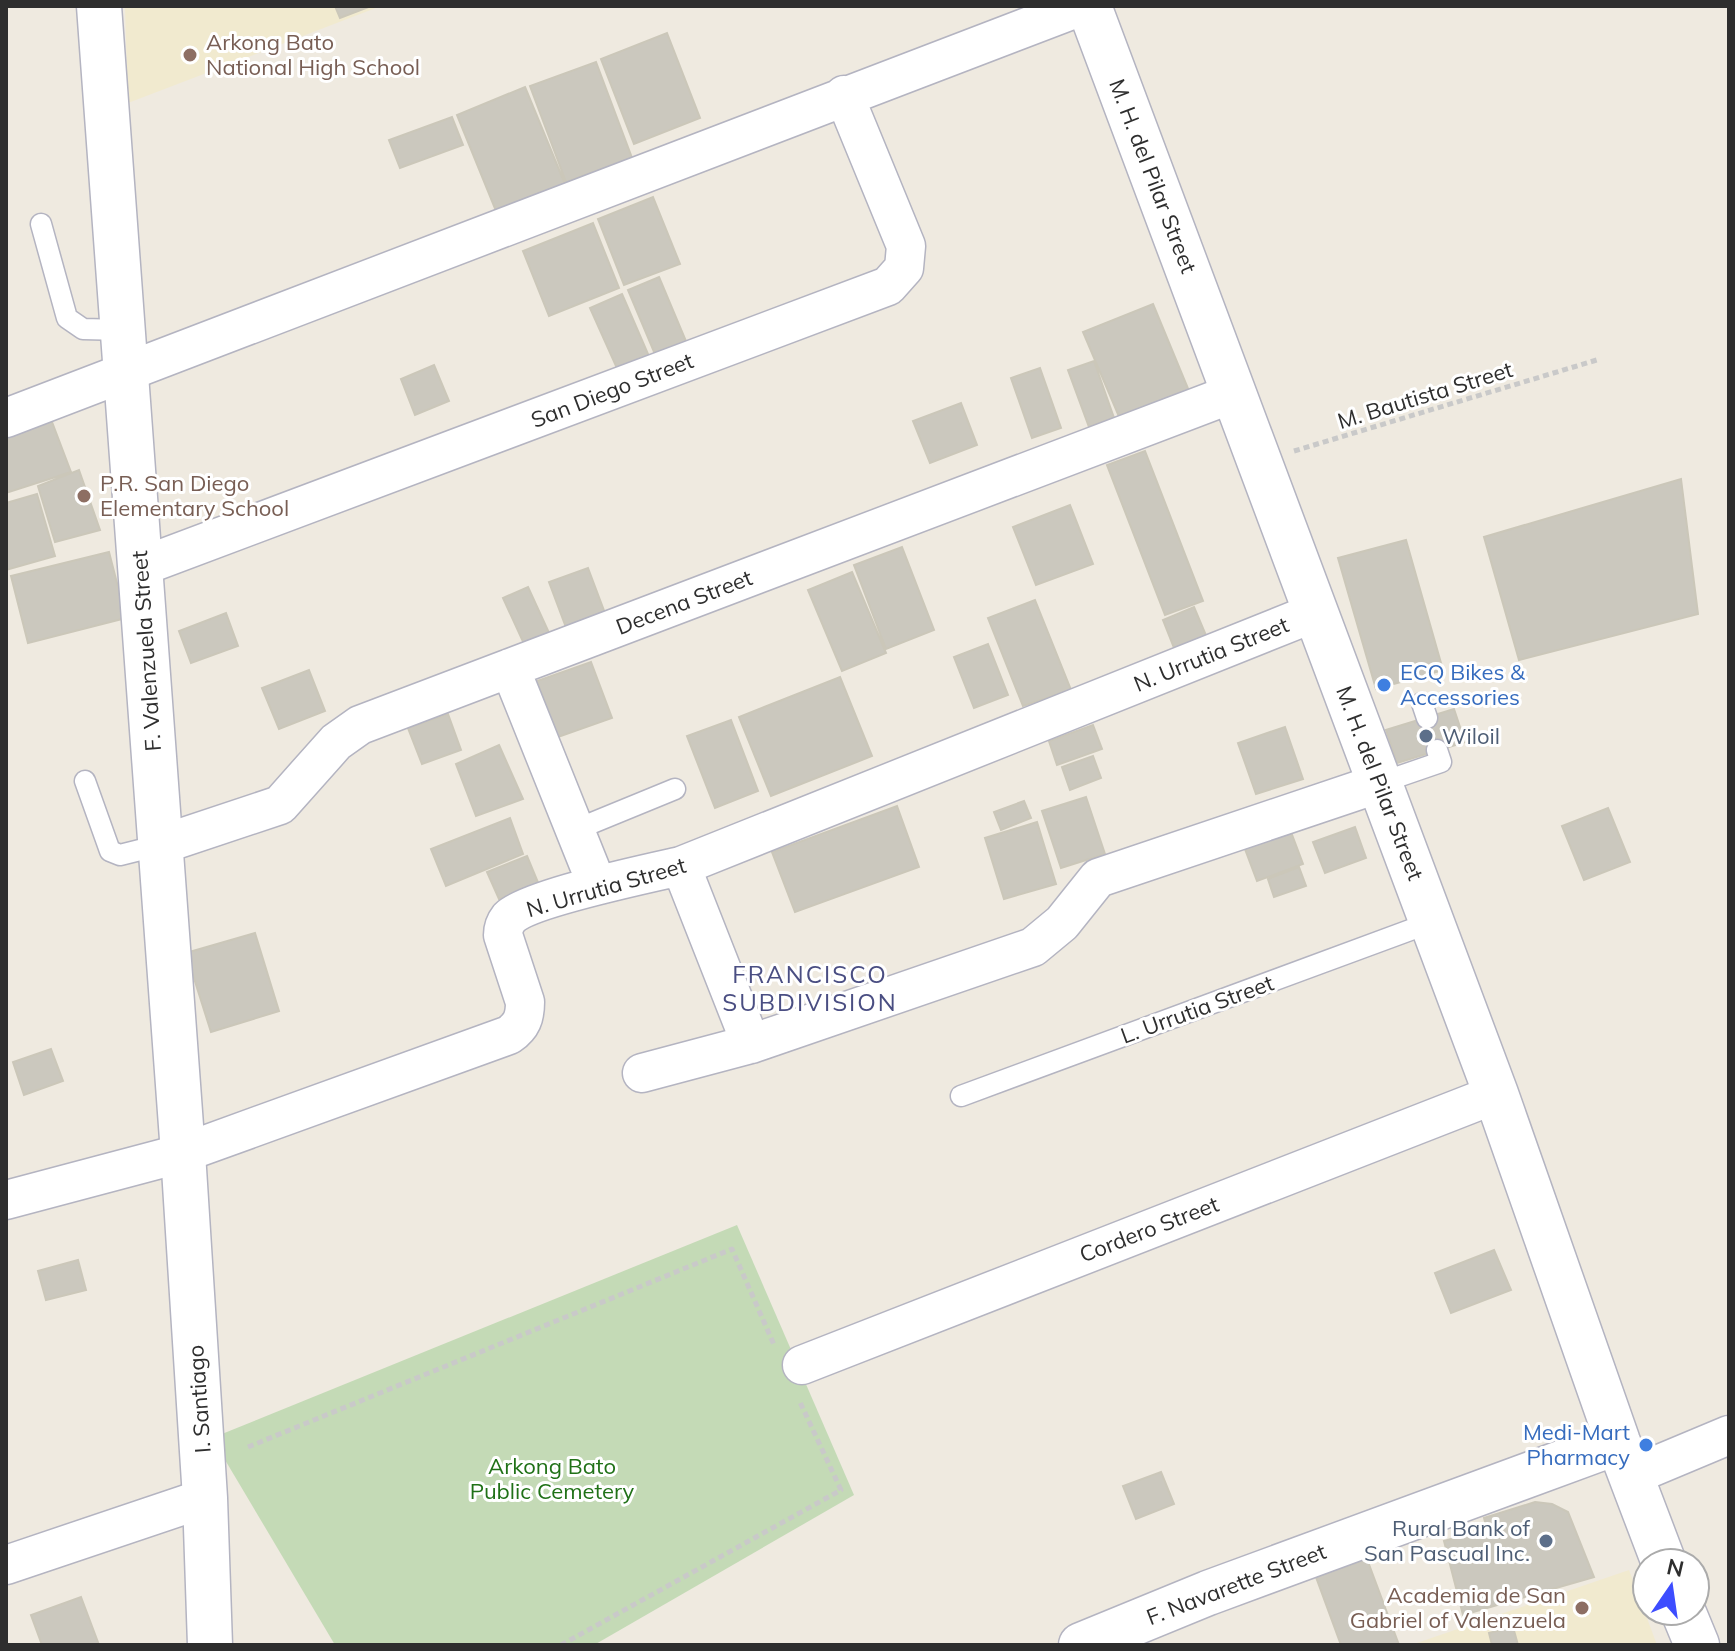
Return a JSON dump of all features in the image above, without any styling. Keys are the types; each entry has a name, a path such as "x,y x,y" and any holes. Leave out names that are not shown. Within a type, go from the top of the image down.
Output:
{"main road":[{"name":"F. Valenzuela Street","path":"99,6 183,1153"},
{"name":"M. H. del Pilar Street","path":"1089,6 1496,1094 1658,1547"},
{"name":"I. Santiago","path":"183,1153 205,1498 210,1645"},
{"name":"F. Navarette Street","path":"1081,1645 1208,1593 1624,1459"}],"street":[{"path":"6,418 126,375 844,95 1082,6"},
{"name":"San Diego Street","path":"140,567 888,286 904,268 906,246 844,95"},
{"name":"Decena Street","path":"160,845 280,805 346,733 1234,393"},
{"name":"N. Urrutia Street","path":"6,1200 183,1153 509,1035 523,1021 525,1002 504,944 504,927 508,919 597,885 681,866 1316,612"},
{"path":"510,668 597,885"},
{"path":"642,1073 751,1044 1033,947 1049,936 1098,878 1380,783"},
{"path":"681,866 751,1044"},
{"name":"Cordero Street","path":"802,1365 1496,1094"},
{"path":"1624,1459 1729,1435"},
{"path":"6,1565 205,1498"}],"lane":[{"path":"41,224 67,318 83,329 123,330"},
{"path":"1380,783 1441,762 1437,750"},
{"path":"85,781 110,851 120,855 160,845"},
{"path":"575,830 675,789"},
{"name":"L. Urrutia Street","path":"961,1096 1432,922"}],"path":[{"name":"M. Bautista Street","path":"1259,461 1600,359"},
{"path":"248,1447 732,1249"},
{"path":"561,1645 841,1490"}],"shaded area":[{"name":"Arkong Bato National High School","path":"125,6 381,6 128,103"},
{"name":"Academia de San Gabriel of Valenzuela","path":"1629,1570 1631,1627 1650,1627 1657,1645 1411,1645"}],"green space":[{"name":"Arkong Bato Public Cemetery","path":"737,1225 854,1495 594,1645 335,1645 212,1438"}],"building":[{"path":"335,6 371,6 340,18"},
{"path":"667,33 700,118 634,144 601,59"},
{"path":"596,62 632,158 566,182 530,86"},
{"path":"525,87 565,184 496,211 457,115"},
{"path":"452,117 463,145 400,168 389,140"},
{"path":"653,197 680,264 624,285 598,219"},
{"path":"593,223 619,288 549,316 523,251"},
{"path":"659,277 688,346 657,359 628,290"},
{"path":"622,294 651,361 620,375 590,308"},
{"path":"1153,304 1189,391 1120,419 1083,332"},
{"path":"1094,361 1114,418 1089,427 1068,370"},
{"path":"434,365 449,401 415,415 401,379"},
{"path":"1040,368 1061,428 1032,438 1011,378"},
{"path":"961,403 977,445 930,463 913,421"},
{"path":"49,414 71,472 6,493 6,430"},
{"path":"1145,451 1203,601 1165,615 1107,465"},
{"path":"79,470 100,530 55,542 38,486"},
{"path":"1681,479 1698,614 1519,660 1484,537"},
{"path":"37,494 55,556 6,570 6,503"},
{"path":"1070,505 1093,564 1036,585 1013,527"},
{"path":"1406,540 1443,670 1376,689 1338,558"},
{"path":"902,547 934,630 886,649 854,565"},
{"path":"109,552 126,618 28,643 11,576"},
{"path":"588,568 606,616 567,630 549,582"},
{"path":"852,572 886,653 842,671 808,590"},
{"path":"528,587 550,635 525,646 503,598"},
{"path":"1035,600 1071,690 1023,706 988,618"},
{"path":"1194,607 1210,645 1178,658 1163,620"},
{"path":"226,613 238,646 191,663 179,631"},
{"path":"988,644 1008,695 974,708 954,657"},
{"path":"591,662 612,718 558,737 537,681"},
{"path":"309,670 325,711 279,729 262,688"},
{"path":"840,677 872,756 771,796 739,717"},
{"name":"Wiloil","path":"1454,709 1465,742 1397,763 1386,730"},
{"path":"448,714 461,750 422,764 408,728"},
{"path":"731,720 758,791 715,808 687,736"},
{"path":"1093,725 1102,749 1057,765 1049,741"},
{"path":"1285,727 1303,779 1256,794 1238,743"},
{"path":"499,745 523,799 476,816 456,764"},
{"path":"1093,756 1101,778 1070,790 1062,767"},
{"path":"1086,797 1105,854 1061,868 1042,811"},
{"path":"1024,801 1031,818 1001,830 994,812"},
{"path":"897,806 919,867 795,912 772,852"},
{"path":"1608,808 1630,862 1584,880 1562,826"},
{"path":"510,818 523,854 446,886 431,849"},
{"path":"1037,822 1056,884 1004,899 985,838"},
{"path":"1288,824 1303,864 1257,881 1242,841"},
{"path":"1355,827 1366,858 1325,873 1313,842"},
{"path":"527,856 539,885 499,899 487,872"},
{"path":"1299,867 1306,886 1274,897 1268,879"},
{"path":"255,933 279,1011 211,1032 186,953"},
{"path":"51,1049 63,1081 24,1095 13,1062"},
{"path":"1494,1250 1511,1290 1451,1313 1435,1273"},
{"path":"78,1260 86,1290 46,1300 38,1271"},
{"path":"1161,1472 1174,1504 1136,1519 1123,1486"},
{"path":"1535,1502 1552,1504 1568,1512 1594,1577 1463,1615 1444,1541 1487,1529 1484,1518"},
{"path":"1367,1559 1399,1645 1341,1645 1316,1577"},
{"path":"81,1597 99,1645 42,1645 31,1615"},
{"path":"1513,1627 1518,1645 1492,1645 1489,1633"}],"place":[{"name":"Arkong Bato National High School","path":"190,55"},
{"name":"P.R. San Diego Elementary School","path":"84,496"},
{"name":"ECQ Bikes & Accessories","path":"1384,685"},
{"name":"Wiloil","path":"1426,736"},
{"name":"Medi-Mart Pharmacy","path":"1646,1445"},
{"name":"Rural Bank of San Pascual Inc.","path":"1546,1541"},
{"name":"Academia de San Gabriel of Valenzuela","path":"1582,1608"}],"district":[{"name":"FRANCISCO SUBDIVISION","path":"810,988"}]}
